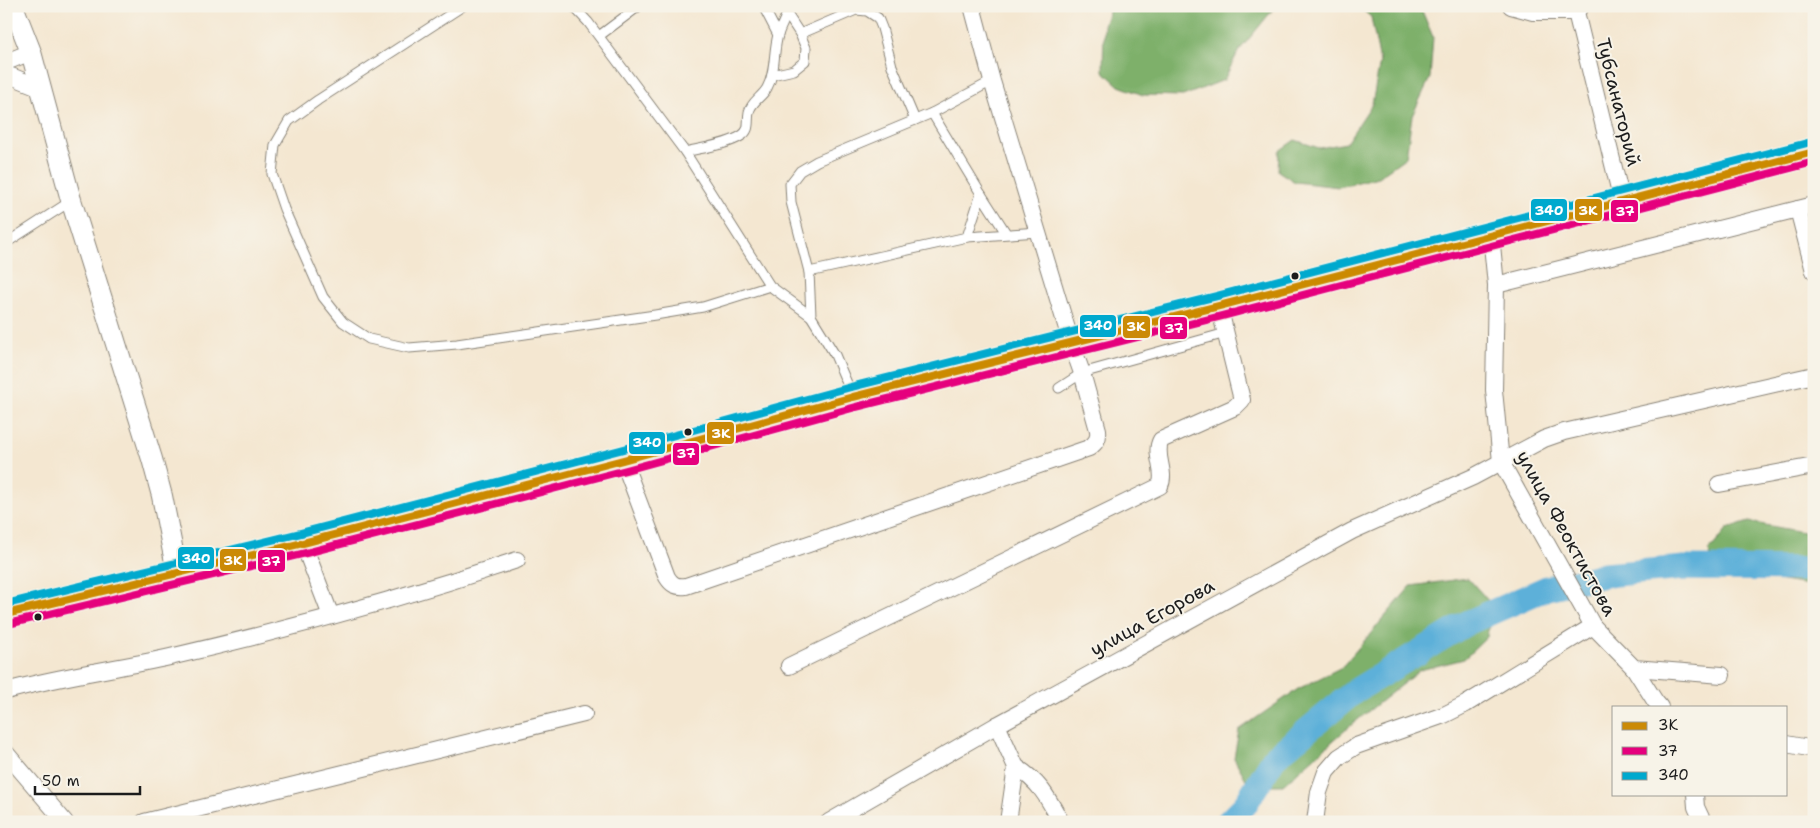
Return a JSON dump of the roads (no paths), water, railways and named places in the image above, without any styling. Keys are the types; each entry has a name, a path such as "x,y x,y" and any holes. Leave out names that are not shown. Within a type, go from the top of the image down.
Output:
{"main road":[{"path":"6,614 302,543 623,460 853,397 1219,306 1491,234 1814,152"}],"street":[{"path":"13,6 31,52 72,200 160,487 176,572"},
{"path":"623,460 667,578 671,584 678,587 686,586 1089,448 1095,444 1098,438 1098,430 1082,373 992,81 972,6"},
{"name":"Тубсанаторий","path":"1511,6 1533,12 1579,9 1622,201"},
{"path":"6,62 31,52"},
{"path":"6,74 41,88"},
{"path":"1496,285 1806,207 1814,271"},
{"name":"улица Феоктистова","path":"1491,234 1496,285 1494,390 1501,462 1593,626 1634,668 1659,706"},
{"path":"789,666 1160,486 1162,477 1158,449 1161,440 1236,408 1242,400 1219,306"},
{"name":"улица Егорова","path":"829,822 997,725 1352,531 1473,477 1544,439 1564,432 1814,375"},
{"path":"1719,484 1814,466"},
{"path":"302,543 331,616"},
{"path":"6,691 170,657 331,616 421,592 518,560"},
{"path":"1315,822 1319,792 1326,772 1339,757 1356,746 1444,715 1466,704 1593,626"},
{"path":"1634,668 1722,675"},
{"path":"144,822 584,714"},
{"path":"997,725 1016,767 1008,822"},
{"path":"1788,744 1814,749"},
{"path":"6,753 66,822"},
{"path":"1016,767 1031,776 1042,788 1061,822"},
{"path":"1695,796 1696,807 1703,822"}],"lane":[{"path":"463,6 318,100 289,121 274,145 272,174 284,209 323,297 343,322 369,339 410,348 457,344 655,315 703,306 770,286"},
{"path":"573,6 598,36 685,152 770,286 811,316 835,355 853,397"},
{"path":"598,36 638,6"},
{"path":"763,6 778,35"},
{"path":"685,152 732,140 747,131 749,112 753,104 767,88 772,74 778,35 788,10"},
{"path":"772,74 794,70 805,61 806,48 788,10"},
{"path":"800,34 856,10 867,11 878,18 894,74 915,120"},
{"path":"811,316 809,272 791,202 790,184 800,171 817,161 932,113 992,81"},
{"path":"932,113 1006,233"},
{"path":"967,237 981,194"},
{"path":"6,243 72,200"},
{"path":"809,272 967,237 1038,232"},
{"path":"1059,388 1082,373 1226,334"}],"waterway":[{"path":"1228,822 1244,806 1274,758 1355,691 1467,623 1547,588 1604,575 1684,568 1814,569"}]}
